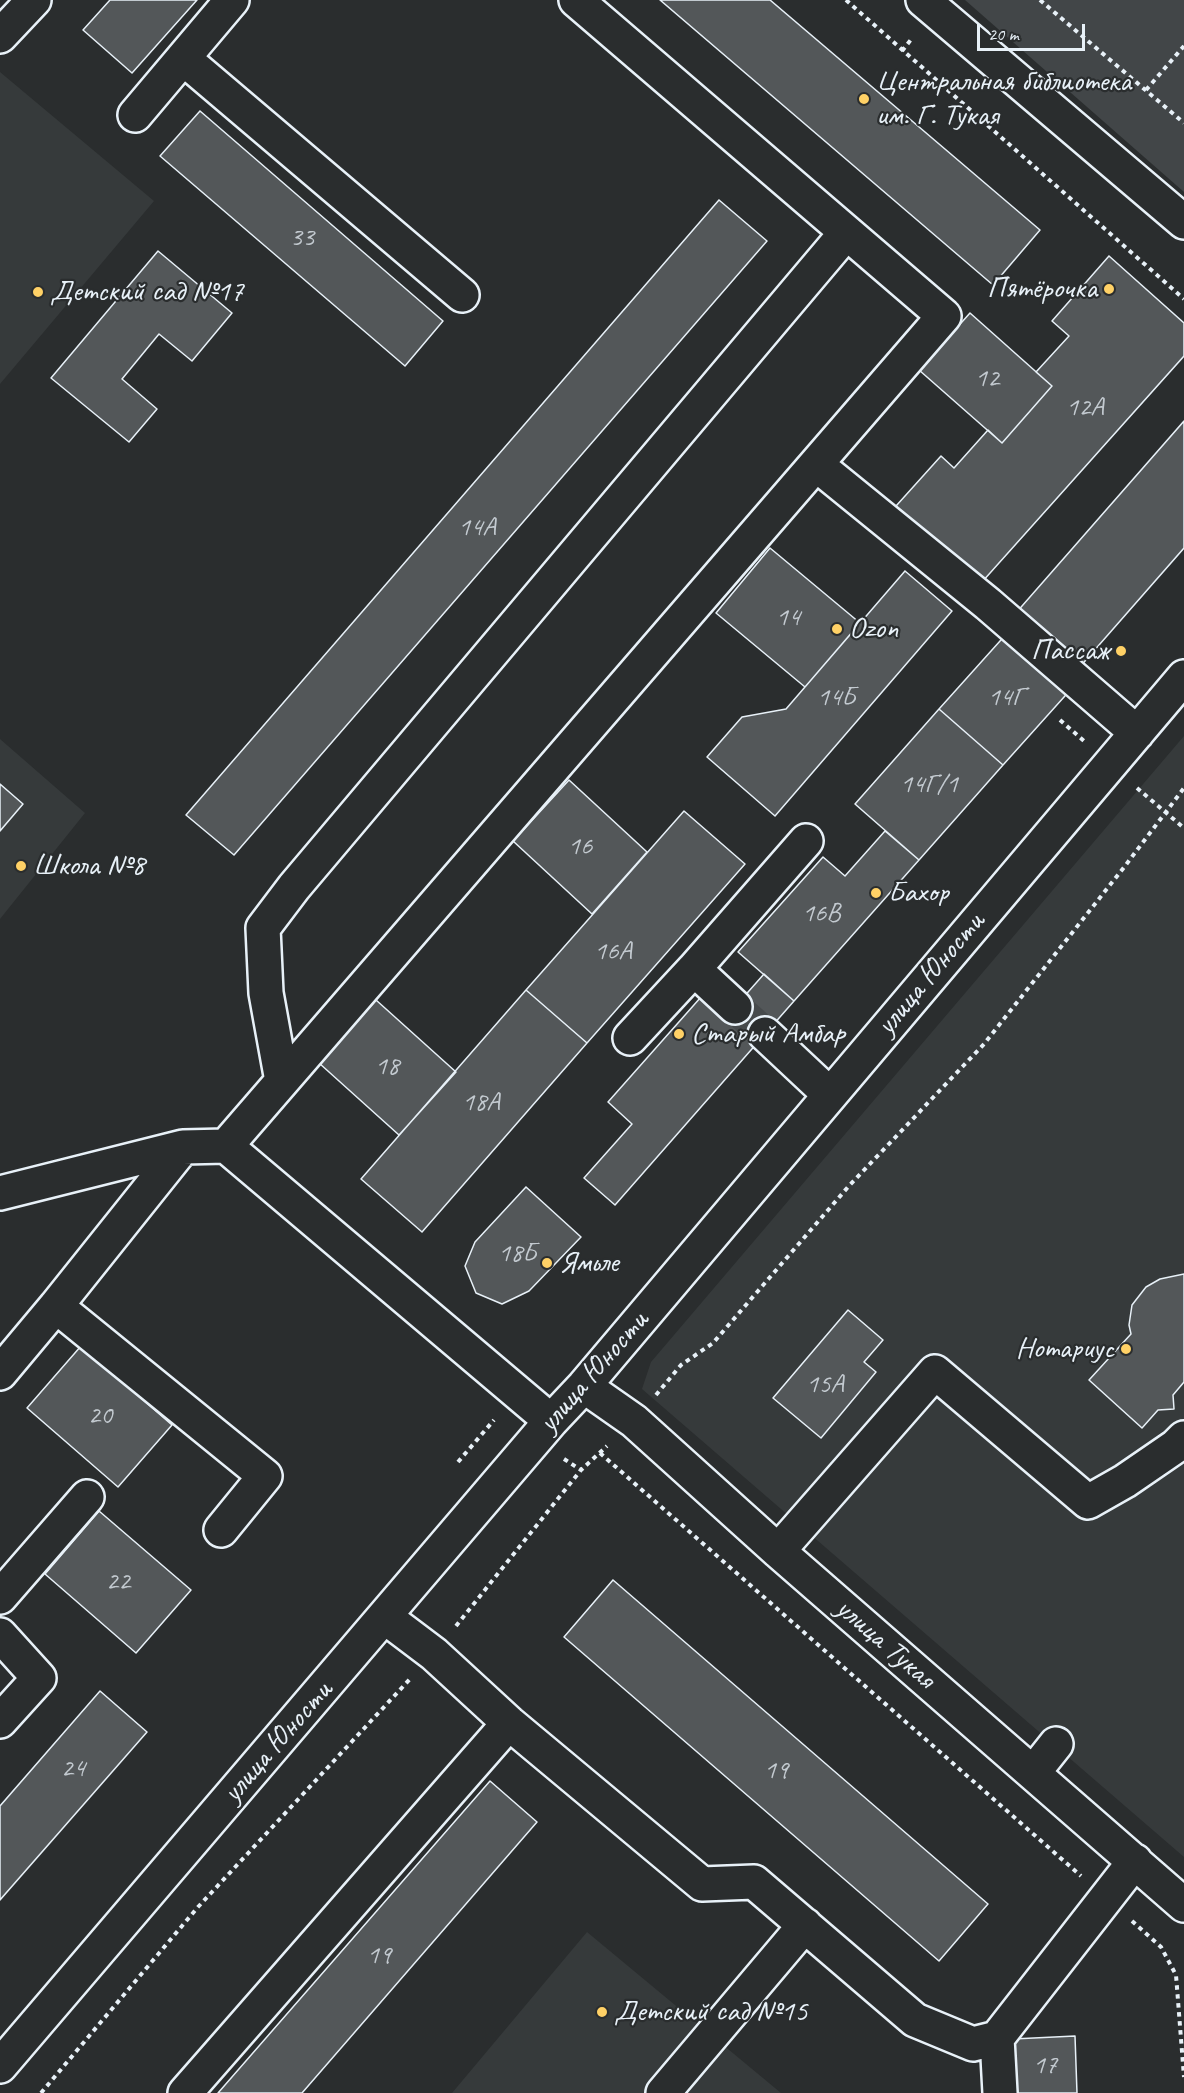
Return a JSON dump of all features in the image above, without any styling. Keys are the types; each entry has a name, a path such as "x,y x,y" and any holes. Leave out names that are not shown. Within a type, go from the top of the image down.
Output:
{"street":[{"path":"135,115 232,0"},
{"path":"226,1146 944,316 576,0"},
{"path":"922,0 1184,222"},
{"path":"183,58 462,295"},
{"path":"282,1081 266,993 263,928 294,886 846,233"},
{"path":"817,465 988,604 1137,733"},
{"name":"улица Юности","path":"0,2066 551,1421 584,1386 1184,677"},
{"path":"630,1038 806,841"},
{"path":"694,969 735,1006"},
{"path":"765,1034 830,1094"},
{"path":"0,1193 183,1147 226,1146 551,1421"},
{"path":"0,1373 183,1147"},
{"path":"56,1306 265,1476 221,1530"},
{"path":"778,1551 935,1372 1088,1502 1168,1452 1184,1438"},
{"name":"улица Тукая","path":"584,1386 634,1421 778,1551 1184,1905"},
{"path":"0,1597 87,1497"},
{"path":"385,1617 434,1653 508,1723 702,1884 754,1882 915,2020 973,2044 996,2038 1135,1861"},
{"path":"0,1635 39,1678 0,1721"},
{"path":"185,2093 508,1723"},
{"path":"1033,1773 1056,1744"},
{"path":"663,2093 805,1925"},
{"path":"996,2038 1000,2093"}],"path":[{"path":"846,0 1184,299"},
{"path":"1040,0 1184,123"},
{"path":"1146,90 1184,46"},
{"path":"600,1453 1161,1947 1176,1975 1184,2077"}],"shaded area":[{"path":"965,0 1184,0 1184,192"},
{"name":"Детский сад №17","path":"0,72 154,201 0,384"},
{"path":"1184,736 1184,1857 642,1389 651,1362"},
{"name":"Школа №8","path":"0,739 85,813 0,919"},
{"name":"Детский сад №15","path":"587,1932 781,2093 452,2093"}],"building":[{"path":"110,0 197,0 132,73 83,30"},
{"path":"660,0 770,0 1040,230 993,285"},
{"path":"200,111 443,321 405,366 160,156"},
{"path":"719,200 767,241 234,855 186,815"},
{"path":"158,251 232,313 192,361 159,334 122,379 157,409 129,442 51,378"},
{"path":"1109,256 1184,323 1184,356 982,582 896,506 941,456 954,468 988,430 1002,443 1052,386 1036,372 1069,336 1052,321"},
{"path":"970,313 1052,386 1002,443 919,370"},
{"path":"1184,421 1184,548 1078,669 1015,614"},
{"path":"770,548 860,623 805,687 716,613"},
{"path":"905,571 952,611 775,816 707,757 742,717 786,709"},
{"path":"1009,631 1073,687 1003,765 939,709"},
{"path":"939,709 1003,765 919,860 855,804"},
{"path":"569,780 647,852 592,914 513,841"},
{"path":"0,784 23,804 0,831"},
{"path":"684,811 745,864 587,1043 526,990"},
{"path":"885,831 919,860 794,1001 738,952 823,857 845,876"},
{"path":"764,974 794,1001 615,1205 584,1178 632,1124 608,1102 701,997 725,1018"},
{"path":"526,990 587,1043 422,1232 361,1179"},
{"path":"376,1000 456,1072 399,1135 319,1063"},
{"path":"526,1187 581,1237 529,1291 502,1304 476,1293 465,1266 475,1242"},
{"path":"1184,1274 1184,1382 1173,1395 1174,1409 1158,1410 1142,1428 1089,1380 1131,1334 1129,1325 1132,1305 1146,1287 1160,1279"},
{"path":"848,1310 883,1340 864,1362 876,1372 821,1438 773,1398"},
{"path":"81,1346 172,1425 118,1487 27,1408"},
{"path":"99,1511 191,1590 136,1653 45,1574"},
{"path":"613,1580 988,1904 939,1961 564,1637"},
{"path":"100,1691 147,1732 0,1900 0,1806"},
{"path":"490,1781 537,1822 302,2093 218,2093"},
{"path":"1075,2036 1077,2093 1016,2093 1013,2039"}],"tunnel":[{"path":"735,1007 765,1034"}],"place":[{"name":"Центральная библиотека им. Г. Тукая","path":"864,99"},
{"name":"Пятёрочка","path":"1109,289"},
{"name":"Детский сад №17","path":"38,292"},
{"name":"Ozon","path":"837,629"},
{"name":"Пассаж","path":"1121,651"},
{"name":"Школа №8","path":"21,866"},
{"name":"Бахор","path":"876,893"},
{"name":"Старый Амбар","path":"679,1034"},
{"name":"Ямьле","path":"547,1263"},
{"name":"Нотариус","path":"1126,1349"},
{"name":"Детский сад №15","path":"602,2012"}]}
